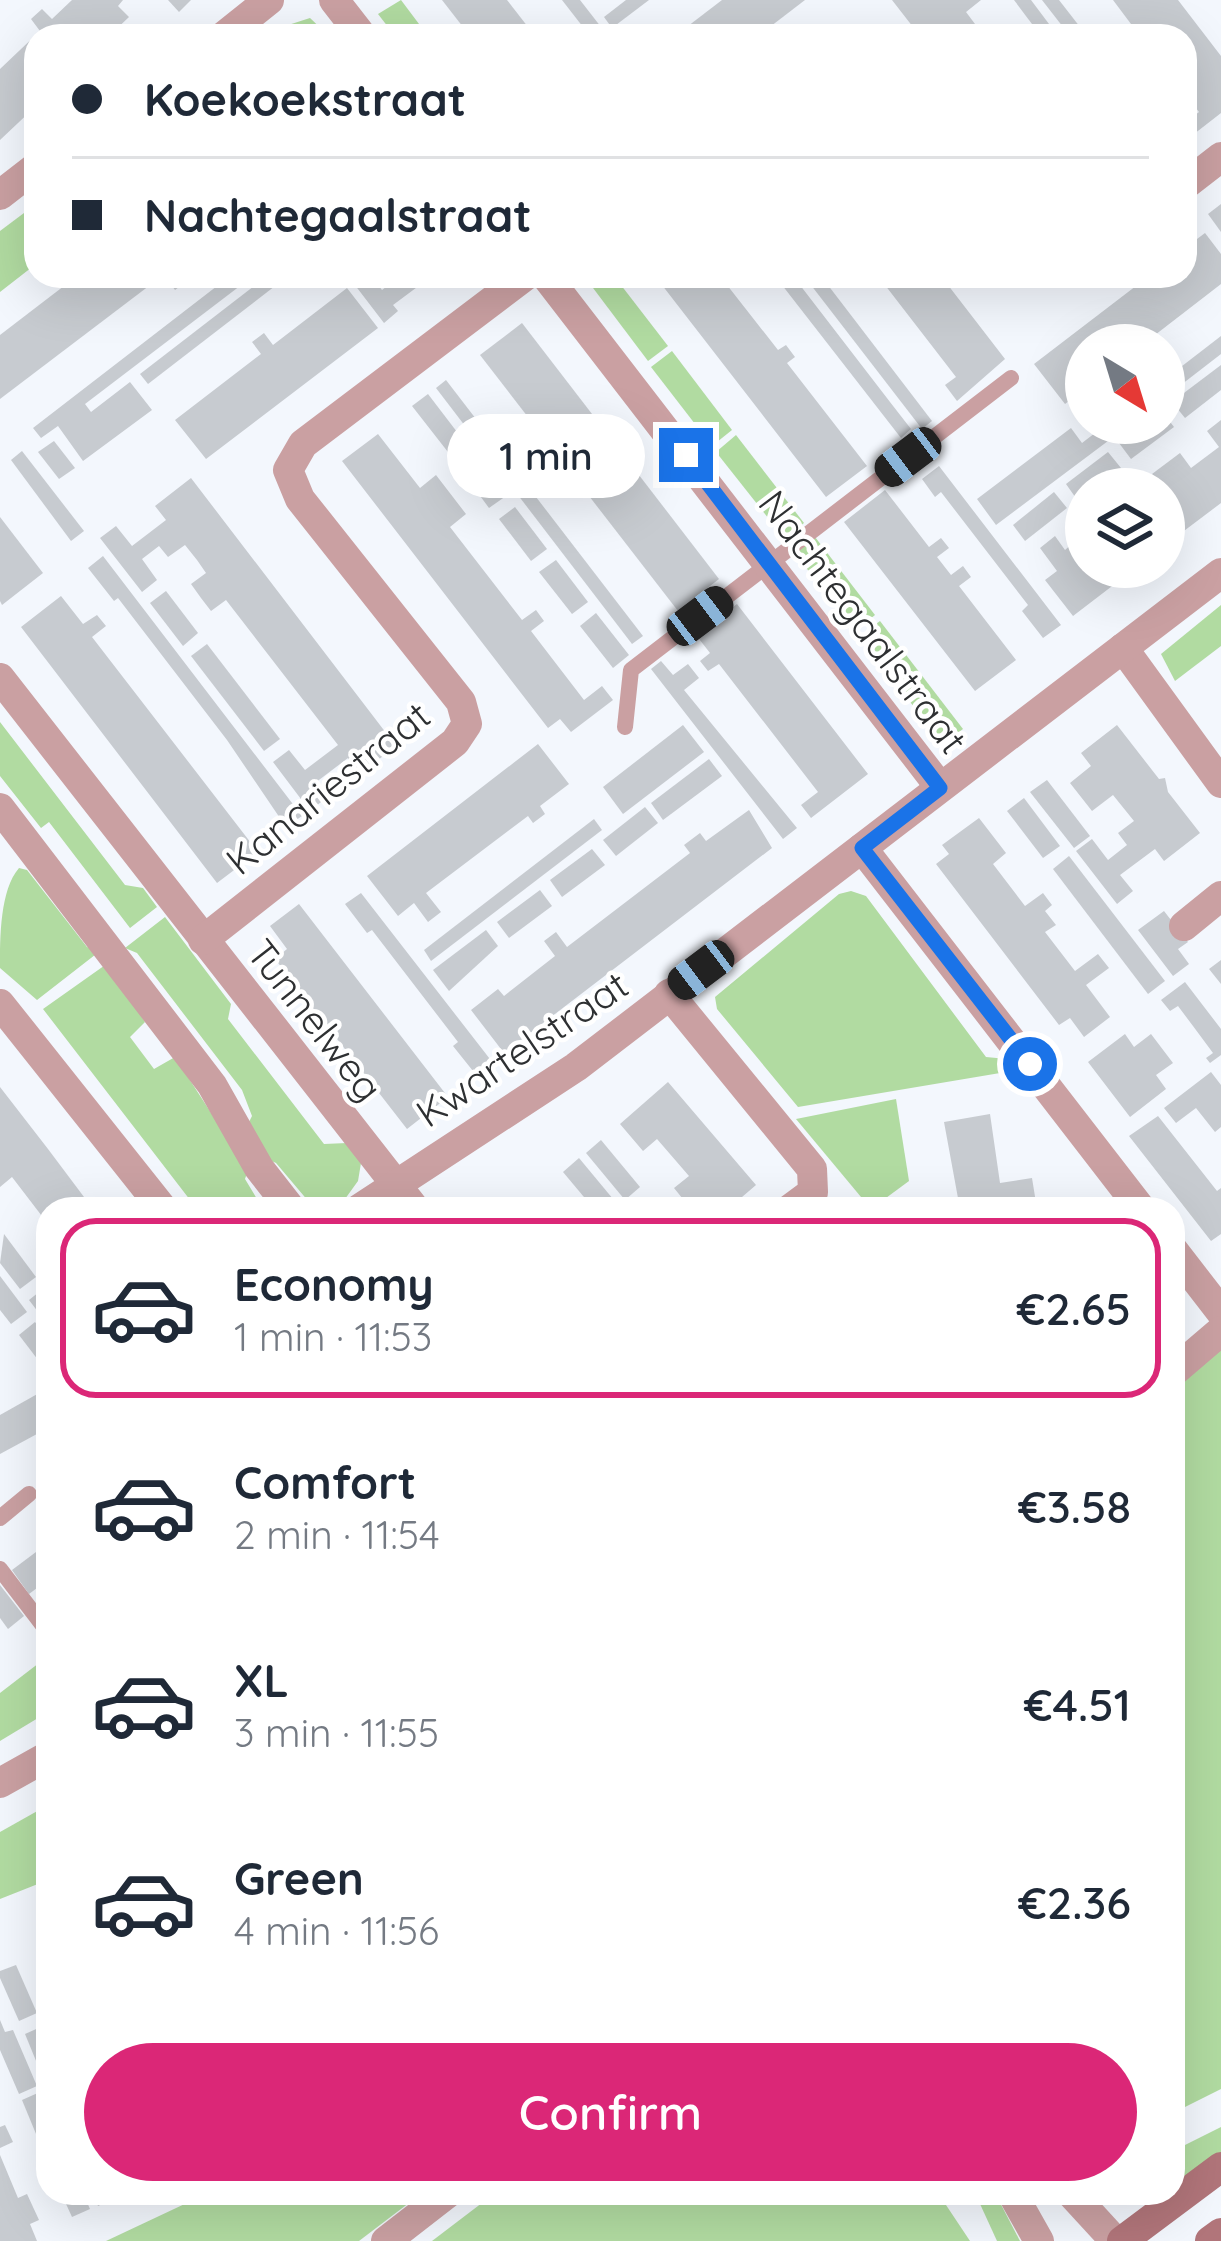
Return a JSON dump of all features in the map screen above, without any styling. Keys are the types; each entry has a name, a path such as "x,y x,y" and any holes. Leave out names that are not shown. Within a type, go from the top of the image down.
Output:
{"main road":[{"path":"1185,2193 1221,2167"},
{"path":"1119,2241 1169,2205"},
{"path":"1210,2241 1221,2233"}],"street":[{"path":"239,24 268,0"},
{"path":"334,0 353,24"},
{"path":"0,195 24,176"},
{"name":"Kanariestraat","path":"203,940 455,742 466,724 461,702 300,499 288,470 303,444 509,288"},
{"name":"Nachtegaalstraat","path":"555,288 940,788"},
{"name":"Kwartelstraat","path":"374,1197 576,1067 1221,573"},
{"path":"1123,648 1221,783"},
{"name":"Tunnelweg","path":"0,678 405,1197"},
{"path":"0,808 212,1085 259,1168 282,1197"},
{"path":"862,848 1132,1197"},
{"path":"1184,926 1221,896"},
{"name":"Kwartelstraat","path":"669,994 812,1169 813,1192 806,1197"},
{"path":"0,1004 154,1197"},
{"path":"1185,1266 1221,1312"},
{"path":"1185,1362 1221,1331"},
{"path":"0,1783 36,1763"},
{"path":"386,2241 432,2205"},
{"path":"1019,2205 1039,2241"},
{"path":"1083,2205 1119,2241"}],"lane":[{"path":"625,727 631,670 1011,378"},
{"path":"0,1519 28,1494"},
{"path":"0,1569 36,1616"}],"green space":[{"path":"401,0 419,24 386,24 378,14"},
{"path":"24,213 24,273 0,292 0,231"},
{"path":"593,288 623,288 668,346 648,361"},
{"path":"672,351 732,430 712,446 651,367"},
{"path":"736,435 804,523 784,538 716,452"},
{"path":"815,537 875,615 855,631 794,552"},
{"path":"1221,605 1221,646 1175,681 1161,654"},
{"path":"880,621 963,729 948,740 936,736 860,636"},
{"path":"0,722 125,885 143,888 157,907 130,928 49,822 41,828 0,776"},
{"path":"19,868 27,870 87,947 100,951 37,1000 0,968 5,901"},
{"path":"851,891 866,896 986,1057 1007,1059 1012,1071 798,1107 717,1009 715,997 839,894"},
{"path":"165,917 231,1004 228,1019 324,1144 347,1143 361,1163 358,1181 346,1197 305,1197 267,1159 248,1124 252,1116 242,1090 137,953 125,948"},
{"path":"108,963 145,1022 130,1037 154,1069 175,1057 248,1170 245,1179 256,1197 188,1197 43,1009"},
{"path":"896,1099 909,1181 887,1197 861,1197 796,1119"},
{"path":"1221,1349 1221,2089 1185,2107 1185,1380"},
{"path":"36,1665 36,1719 0,1741 0,1693"},
{"path":"36,1812 36,1885 0,1899 0,1832"},
{"path":"1221,2127 1221,2156 1185,2178 1185,2145"},
{"path":"182,2205 406,2205 359,2241 106,2241"},
{"path":"479,2205 946,2205 970,2241 432,2241"},
{"path":"980,2205 1001,2205 1020,2241 997,2241"}],"building":[{"path":"72,0 123,0 118,6 129,17 122,24 35,24 31,19 42,9 52,19"},
{"path":"168,0 191,0 179,12"},
{"path":"442,0 507,0 526,24 461,24"},
{"path":"562,0 580,0 599,24 581,24"},
{"path":"626,0 649,0 617,24 609,24 604,17"},
{"path":"722,0 805,0 774,24 691,24"},
{"path":"892,0 981,0 966,12 975,24 911,24"},
{"path":"1014,0 1031,0 1049,24 1032,24"},
{"path":"1042,0 1059,0 1078,24 1061,24"},
{"path":"1113,0 1178,0 1196,24 1131,24"},
{"path":"1197,25 1221,56 1221,113 1197,132"},
{"path":"24,46 24,117 0,140 0,69"},
{"path":"1221,204 1221,232 1208,214"},
{"path":"1205,233 1221,254 1221,284 1169,324 1086,324 1133,288 1197,288 1197,239"},
{"path":"61,288 146,288 0,399 0,335"},
{"path":"214,288 237,288 85,404 91,412 130,382 152,410 83,461 58,426 41,438 33,428"},
{"path":"251,288 272,288 148,384 140,374"},
{"path":"347,288 378,328 206,459 175,420 261,354 252,342 264,333 273,345"},
{"path":"357,288 416,288 393,305 398,311 384,323"},
{"path":"664,288 729,288 778,350 786,345 795,357 787,363 867,466 826,497"},
{"path":"784,288 802,288 911,429 901,438"},
{"path":"813,288 830,288 932,421 922,429"},
{"path":"887,288 950,288 1005,359 957,401 945,385 956,377"},
{"path":"522,323 719,579 678,611 480,355"},
{"path":"1221,336 1221,354 1185,382 1185,364"},
{"path":"1065,340 1065,404 1034,364"},
{"path":"1221,365 1221,390 1185,418 1185,392"},
{"path":"446,380 643,636 632,644 436,388"},
{"path":"428,394 470,449 455,461 412,406"},
{"path":"1221,420 1221,503 1185,530 1185,468 1160,468 1180,453 1191,468 1219,447 1207,431"},
{"path":"1065,433 1065,444 1104,444 1072,468 1065,468 1065,473 996,525 977,499"},
{"path":"378,434 420,488 436,475 466,514 450,527 522,620 536,610 544,621 531,631 584,700 602,686 613,700 571,732 560,719 548,728 342,461"},
{"path":"54,441 75,468 59,479 38,452"},
{"path":"1120,444 1151,444 1131,459"},
{"path":"22,451 84,531 71,541 11,460"},
{"path":"1108,452 1121,468 1087,468"},
{"path":"475,454 506,496 489,508 458,466"},
{"path":"939,466 1061,625 1043,638 1022,611 1028,605 941,492 935,497 922,479"},
{"path":"191,478 396,746 360,774 348,758 315,783 326,798 310,811 273,762 289,750 305,770 338,745 226,600 211,611 201,598 191,584 206,573 197,560 185,545 168,557 159,546 142,559 157,580 142,592 100,538 116,526 132,546 166,520 155,506"},
{"path":"885,490 929,547 941,538 949,548 937,557 951,575 963,566 971,577 959,586 1016,660 975,691 844,522"},
{"path":"1054,492 1065,506 1025,541 1013,525"},
{"path":"515,507 547,549 531,561 499,519"},
{"path":"0,517 43,573 2,605 0,601"},
{"path":"1055,536 1065,550 1065,588 1110,588 1073,616 1045,580 1057,571 1040,548"},
{"path":"103,556 302,816 286,827 227,740 118,598 114,601 88,568"},
{"path":"556,560 588,602 572,614 539,572"},
{"path":"166,591 198,633 183,646 150,603"},
{"path":"61,596 83,624 97,615 106,626 92,637 258,852 217,883 21,627"},
{"path":"737,604 868,774 811,818 801,805 818,792 719,664 708,671 700,661 710,653 696,635"},
{"path":"596,613 629,655 613,668 580,626"},
{"path":"207,644 280,739 264,751 191,656"},
{"path":"661,661 673,675 688,664 699,678 684,690 797,828 783,839 651,669"},
{"path":"683,725 704,752 623,814 603,787"},
{"path":"1117,725 1159,779 1165,778 1168,792 1200,833 1164,861 1155,849 1120,875 1133,891 1117,904 1076,851 1092,839 1108,860 1127,845 1118,833 1134,821 1113,795 1092,811 1070,783 1091,766 1081,753"},
{"path":"538,744 569,784 540,806 545,814 533,823 528,816 426,893 441,912 428,922 414,903 398,916 367,876"},
{"path":"709,759 722,776 663,820 651,803"},
{"path":"1047,780 1090,836 1074,848 1030,792"},
{"path":"1024,798 1060,846 1043,858 1007,811"},
{"path":"645,807 658,823 616,856 603,840"},
{"path":"749,810 772,848 504,1053 471,1010 498,989 504,996 555,956 544,941 556,932 567,947 690,853 684,845 700,833 706,841"},
{"path":"979,818 1006,853 993,864 1025,906 1043,893 1052,905 1045,911 1056,925 1045,932 1075,971 1098,954 1109,968 1086,985 1110,1017 1084,1037 1070,1018 1059,1025 936,864 949,854 942,845"},
{"path":"594,819 602,830 431,961 424,950"},
{"path":"592,849 605,865 562,897 550,880"},
{"path":"1069,856 1165,981 1148,994 1053,869"},
{"path":"540,890 552,906 509,938 497,922"},
{"path":"361,893 493,1063 477,1076 453,1046 458,1042 372,930 367,933 345,904"},
{"path":"299,904 448,1097 407,1129 275,959 287,949 270,926"},
{"path":"1164,911 1188,942 1178,949 1189,964 1173,976 1138,930"},
{"path":"486,930 498,946 449,991 433,970"},
{"path":"1221,960 1221,984 1209,969"},
{"path":"1185,982 1221,1029 1221,1055 1210,1063 1206,1058 1213,1053 1178,1006 1170,1011 1161,1000"},
{"path":"1125,1034 1134,1047 1151,1034 1173,1063 1156,1075 1166,1089 1130,1117 1088,1062"},
{"path":"1211,1072 1221,1085 1221,1127 1215,1132 1196,1108 1176,1123 1164,1108"},
{"path":"668,1082 756,1185 742,1197 681,1197 674,1188 689,1176 657,1139 643,1151 620,1124"},
{"path":"0,1087 84,1197 36,1197 36,1208 12,1177 0,1187"},
{"path":"990,1114 1000,1183 1032,1178 1035,1197 958,1197 944,1122"},
{"path":"1158,1116 1217,1191 1221,1188 1221,1234 1211,1241 1185,1208 1185,1197 1177,1197 1129,1136"},
{"path":"601,1140 640,1187 623,1197 586,1153"},
{"path":"579,1158 611,1197 584,1197 563,1172"},
{"path":"4,1234 36,1277 20,1289 0,1263"},
{"path":"0,1276 27,1312 11,1324 0,1310"},
{"path":"35,1322 36,1357 19,1335"},
{"path":"36,1395 36,1434 0,1454 0,1415"},
{"path":"36,1552 36,1589 29,1594 12,1570"},
{"path":"0,1585 24,1616 8,1629 0,1618"},
{"path":"16,1965 36,2013 19,2021 0,1971"},
{"path":"0,2020 5,2032 13,2030 36,2086 19,2094 0,2050"},
{"path":"36,2029 36,2061 25,2034"},
{"path":"36,2094 36,2134 22,2100"},
{"path":"5,2125 13,2142 0,2148 0,2127"},
{"path":"0,2155 18,2198 27,2194 39,2220 30,2224 37,2241 0,2241"},
{"path":"66,2205 88,2205 90,2209 72,2217"}],"route":[{"path":"686,455 940,788 862,848 1030,1064"}]}
